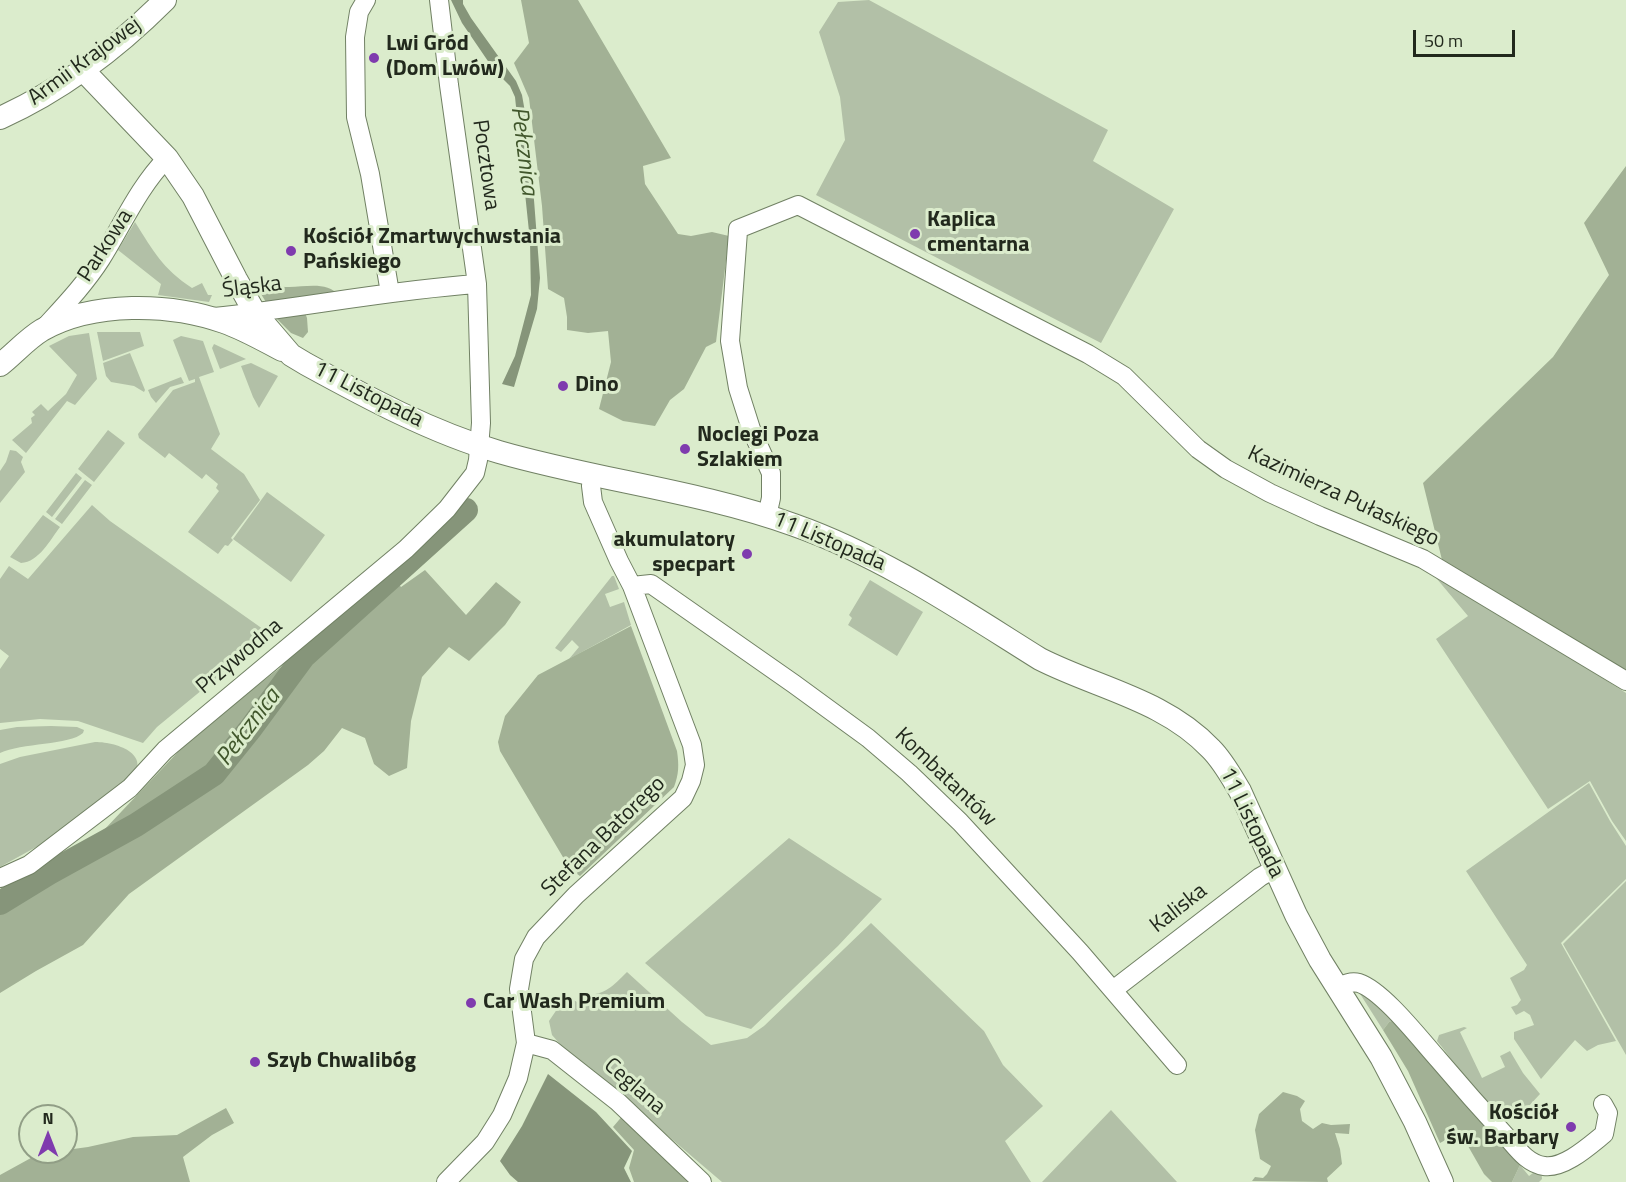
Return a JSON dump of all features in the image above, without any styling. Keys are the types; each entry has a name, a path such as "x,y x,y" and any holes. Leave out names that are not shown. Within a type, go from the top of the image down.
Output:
{"main road":[{"name":"Armii Krajowej","path":"0,118 52,91 122,40 165,0"},
{"name":"11 Listopada","path":"82,69 167,158 194,196 255,313 291,355 398,413 480,446 517,457 767,516 861,552 910,578 1057,668 1145,703 1175,719 1194,733 1212,750 1230,774 1251,814 1274,869 1307,937 1389,1071 1442,1182"},
{"name":"Parkowa","path":"0,365 41,331 65,320 79,315 139,308 173,310 211,318 241,329 291,355"}],"street":[{"path":"366,0 359,12 355,37 356,117 370,174 390,293"},
{"name":"Pocztowa","path":"439,0 477,284 480,446"},
{"name":"Parkowa","path":"41,331 100,260 146,181 167,158"},
{"name":"Kazimierza Pułaskiego","path":"767,516 771,498 771,472 751,429 738,388 730,341 738,229 798,205 1077,349 1124,376 1198,449 1226,469 1320,516 1423,559 1626,681"},
{"name":"Śląska","path":"211,318 390,293 477,284"},
{"name":"Przywodna","path":"0,878 28,865 130,788 165,750 406,549 447,509 475,473 480,446"},
{"name":"Stefana Batorego","path":"446,1182 485,1142 502,1114 518,1078 526,1043 519,989 524,959 536,937 576,895 683,798 695,765 693,745 632,586 593,502 592,475"},
{"name":"Kombatantów","path":"632,586 651,584 868,738 909,774 960,822 1080,951 1177,1065"},
{"name":"Kaliska","path":"1113,990 1260,877 1274,869"},
{"path":"1337,987 1347,983 1357,983 1371,989 1400,1016 1530,1161 1545,1167 1560,1163 1574,1156 1604,1134 1608,1113 1603,1104"},
{"name":"Ceglana","path":"526,1043 552,1050 618,1102 702,1182"}],"shaded area":[{"path":"521,0 578,0 671,158 643,166 645,184 678,234 691,236 712,232 729,236 716,342 706,347 684,389 670,400 655,426 623,421 599,409 611,362 608,331 588,333 567,330 564,298 548,289 542,206 529,98 514,63 529,43"},
{"path":"869,0 1108,130 1093,161 1174,209 1101,343 816,195 845,140 840,97 819,32 838,2"},
{"path":"1626,166 1626,673 1443,564 1423,483 1553,357 1609,275 1584,223"},
{"path":"135,222 153,251 173,273 192,288 202,283 208,295 212,295 209,302 158,295 161,284 118,250"},
{"path":"266,285 321,286 334,291 339,296 269,307 261,294"},
{"path":"303,308 307,318 308,332 303,338 291,333 273,315"},
{"path":"97,332 140,332 144,346 103,361"},
{"path":"89,333 97,379 75,405 67,401 26,453 12,440 32,423 31,418 35,415 32,412 41,404 48,411 66,394 77,375 49,346 69,336"},
{"path":"181,336 203,341 214,372 199,377 220,434 211,449 244,474 260,500 231,538 233,540 228,546 225,545 218,554 188,532 219,491 216,488 218,484 206,474 202,479 169,453 165,458 139,438 138,434 173,390 195,382 195,379 189,381 173,340"},
{"path":"214,344 246,359 220,369 212,348"},
{"path":"130,353 144,392 134,386 111,382 106,376 103,363"},
{"path":"251,363 278,376 259,408 241,366"},
{"path":"181,377 184,383 170,387 156,403 148,390"},
{"path":"108,430 125,443 94,482 78,469"},
{"path":"10,450 16,451 23,457 21,462 25,472 0,503 0,471"},
{"path":"76,473 82,478 52,517 46,512"},
{"path":"85,480 92,485 62,524 55,519"},
{"path":"267,492 325,535 291,582 233,539"},
{"path":"92,505 110,521 270,634 157,727 143,743 78,721 40,719 0,723 0,669 9,656 0,649 0,579 9,566 28,579"},
{"path":"43,515 60,527 48,544 39,555 27,562 21,563 10,557"},
{"path":"425,570 466,615 496,582 521,602 505,625 469,661 449,647 422,677 411,721 407,768 389,776 374,764 365,738 342,728 324,751 308,765 129,894 83,945 0,993 0,901 103,831 194,735 331,628 392,576 401,587"},
{"path":"1433,571 1626,693 1626,841 1590,781 1548,809 1436,639 1468,616 1432,573"},
{"path":"612,576 619,589 605,594 610,607 624,602 631,625 569,659 579,647 572,640 561,652 555,648"},
{"path":"870,580 923,612 897,656 848,625 852,618 849,615"},
{"path":"631,626 677,751 677,778 674,787 580,876 570,869 500,751 498,742 505,716 538,675"},
{"path":"51,726 77,727 84,730 77,737 68,740 20,747 0,753 0,730"},
{"path":"95,742 114,745 131,752 138,765 135,773 128,782 38,846 0,867 0,764 20,757"},
{"path":"1589,783 1626,846 1626,879 1561,943 1616,1041 1598,1045 1587,1051 1575,1040 1541,1079 1514,1039 1514,1032 1534,1025 1530,1015 1524,1011 1516,1015 1511,1007 1517,1005 1521,1000 1510,978 1524,970 1527,965 1466,871"},
{"path":"789,838 882,899 838,946 751,1029 706,1016 645,963"},
{"path":"1626,881 1626,1055 1563,944"},
{"path":"871,923 984,1031 1003,1065 1043,1106 1005,1141 1031,1182 722,1182 552,1035 549,1021 566,996 579,1003 585,995 608,989 627,972 711,1045 747,1038 764,1026"},
{"path":"1357,989 1397,1019 1389,1022 1383,1030"},
{"path":"1397,1019 1520,1165 1512,1182 1492,1182 1484,1174 1460,1132 1440,1143 1408,1071 1383,1030 1389,1022"},
{"path":"1467,1028 1460,1032 1482,1078 1505,1067 1500,1056 1510,1051 1523,1073 1540,1094 1515,1121 1506,1118 1485,1099 1437,1041 1439,1035"},
{"path":"1283,1092 1305,1101 1300,1109 1302,1121 1313,1129 1322,1123 1350,1124 1349,1134 1335,1133 1342,1164 1327,1178 1328,1182 1252,1181 1255,1177 1263,1178 1271,1166 1260,1159 1255,1130 1259,1114"},
{"path":"226,1108 234,1123 212,1135 183,1157 190,1182 0,1182 0,1175 20,1164 78,1164 78,1148 133,1137 177,1135"},
{"path":"1111,1110 1177,1182 1042,1182"},
{"path":"624,1114 690,1182 634,1182 629,1168 634,1150 613,1127"},
{"path":"1520,1165 1529,1176 1541,1167 1542,1179 1539,1182 1512,1182"}],"water":[{"path":"451,0 463,0 471,18 516,81 522,95 529,135 540,278 537,309 514,387 502,384 515,356 531,295 530,241 515,97 510,86 494,70 462,23"},
{"path":"548,1074 596,1112 632,1151 624,1168 631,1182 518,1182 510,1175 500,1161 522,1126"}],"waterway":[{"name":"Pełcznica","path":"0,903 136,825 214,774 304,656 466,510"}],"place":[{"name":"Lwi Gród (Dom Lwów)","path":"374,58"},
{"name":"Kaplica cmentarna","path":"915,234"},
{"name":"Kościół Zmartwychwstania Pańskiego","path":"291,251"},
{"name":"Dino","path":"563,386"},
{"name":"Noclegi Poza Szlakiem","path":"685,449"},
{"name":"akumulatory specpart","path":"747,554"},
{"name":"Car Wash Premium","path":"471,1003"},
{"name":"Szyb Chwalibóg","path":"255,1062"},
{"name":"Kościół św. Barbary","path":"1571,1127"}]}
